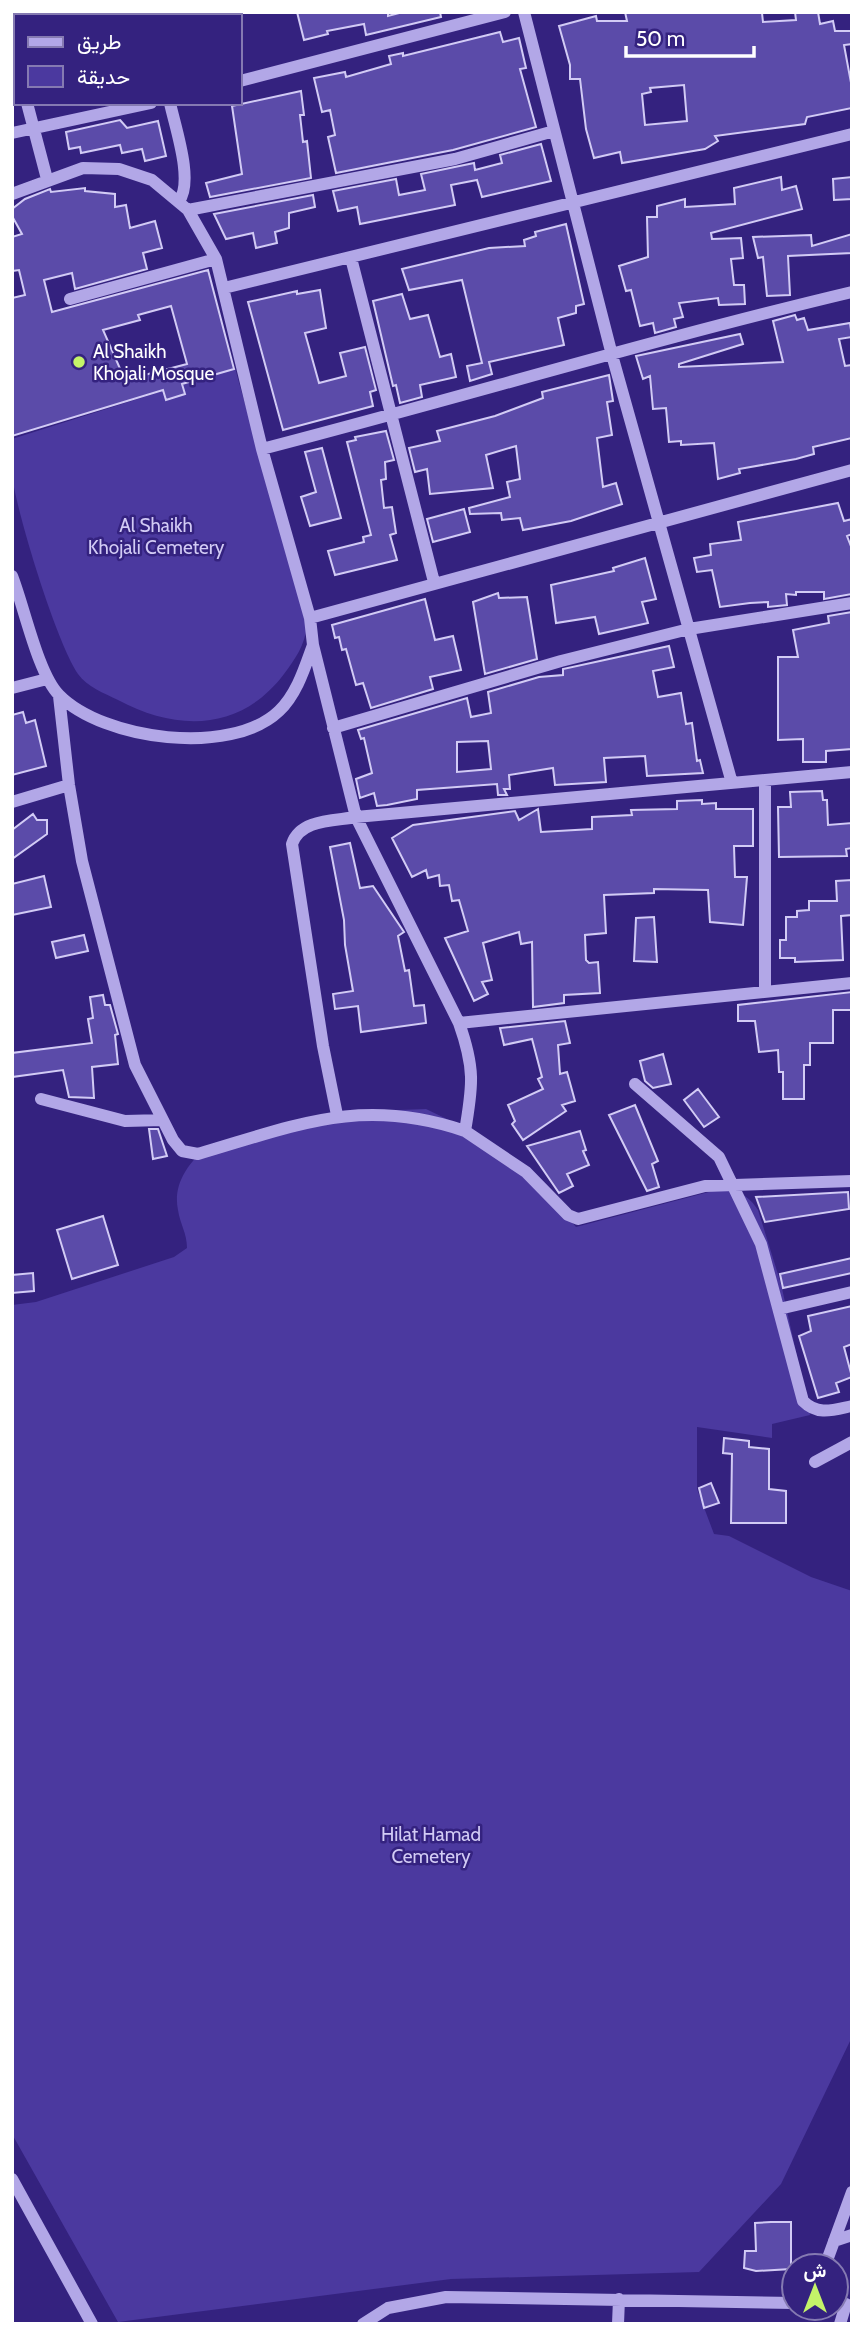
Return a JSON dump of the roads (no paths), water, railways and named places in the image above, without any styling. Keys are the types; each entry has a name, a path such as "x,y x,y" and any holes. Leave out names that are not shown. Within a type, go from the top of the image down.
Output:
{"street":[{"path":"242,80 505,12"},
{"path":"524,12 612,355 732,783"},
{"path":"27,105 47,179"},
{"path":"12,133 142,105"},
{"path":"170,105 185,173 184,205"},
{"path":"184,205 455,159 554,131"},
{"path":"224,288 852,134"},
{"path":"12,194 83,168 119,169 152,180 184,205 216,259 262,449 310,618 313,645 356,817 460,1023 469,1052 473,1080 466,1131"},
{"path":"351,258 434,582"},
{"path":"69,299 216,259"},
{"path":"262,449 612,355 674,334 852,292"},
{"path":"310,618 852,470"},
{"path":"12,576 47,679 59,695 112,724 189,740 218,737 254,726 278,713 290,698 313,645"},
{"path":"333,728 522,672 689,629 852,603"},
{"path":"12,688 47,679"},
{"path":"59,695 69,785 82,861 135,1065 163,1121 182,1151 198,1154 337,1115 399,1115 431,1120 466,1131 526,1172 568,1215 578,1219 705,1186 852,1181"},
{"path":"337,1115 323,1046 292,844 295,834 305,827 356,817 852,772"},
{"path":"765,780 765,989"},
{"path":"12,802 69,785"},
{"path":"460,1023 765,989 852,983"},
{"path":"635,1084 719,1157 761,1244 803,1401 812,1409 825,1412 852,1406"},
{"path":"41,1099 125,1121 163,1121"},
{"path":"779,1309 852,1292"},
{"path":"815,1462 852,1442"},
{"path":"12,2179 92,2324"},
{"path":"831,2252 852,2192"},
{"path":"835,2241 852,2235"},
{"path":"363,2324 388,2308 446,2297 780,2302"},
{"path":"618,2324 619,2299"}],"place":[{"name":"Al Shaikh Khojali Mosque","path":"79,362"}],"park label":[{"name":"Al Shaikh Khojali Cemetery","path":"156,536"},
{"name":"Hilat Hamad Cemetery","path":"431,1845"}]}
